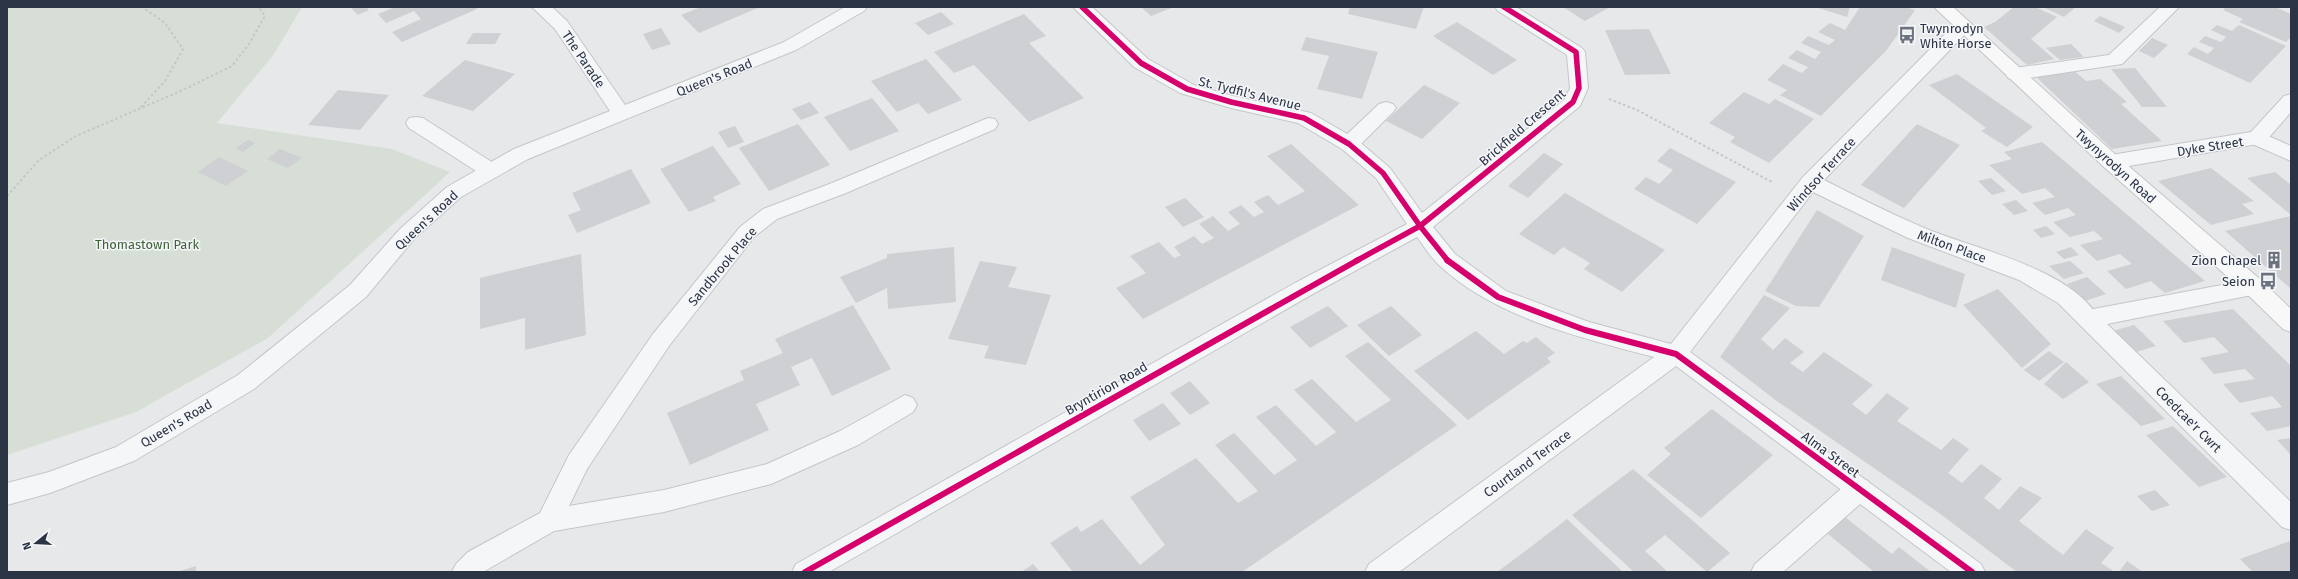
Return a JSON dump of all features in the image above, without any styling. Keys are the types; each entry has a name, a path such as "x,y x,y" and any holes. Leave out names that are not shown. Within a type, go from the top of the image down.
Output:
{"street":[{"name":"The Parade","path":"541,7 561,25 622,115"},
{"name":"Queen's Road","path":"7,494 50,482 125,454 246,382 358,290 406,234 454,192 522,154 622,115 790,46 858,7"},
{"name":"St. Tydfil's Avenue","path":"1082,7 1141,63 1187,89 1231,102 1304,118 1349,144 1383,174 1420,226 1447,260 1498,297 1585,330 1676,354"},
{"name":"Brickfield Crescent","path":"1420,226 1573,102 1579,88 1576,52 1504,7"},
{"name":"Twynyrodyn Road","path":"1944,7 2111,162 2254,288 2291,323"},
{"path":"2015,74 2115,60 2170,7"},
{"name":"Windsor Terrace","path":"1676,354 1804,189 1963,26"},
{"name":"Dyke Street","path":"2111,162 2257,138 2291,100"},
{"path":"1349,144 1386,108"},
{"path":"416,123 491,171"},
{"name":"Sandbrook Place","path":"549,521 578,462 662,340 747,232 770,214 839,188 988,124"},
{"path":"2257,138 2291,154"},
{"name":"Milton Place","path":"1804,189 1915,233 2027,274 2066,297 2088,319"},
{"name":"Bryntirion Road","path":"806,572 1296,293 1420,226"},
{"path":"2088,319 2254,288"},
{"name":"Coedcae'r Cwrt","path":"2088,319 2291,519"},
{"name":"Alma Street","path":"1676,354 1972,572"},
{"name":"Courtland Terrace","path":"1378,572 1676,354"},
{"path":"465,572 477,560 549,521 664,500 771,473 849,438 905,405"},
{"path":"1764,572 1859,489"}],"path":[{"path":"139,109 165,81 183,49 165,23 142,7"},
{"path":"7,196 39,160 76,136 232,66 249,44 265,16 259,7"},
{"path":"1637,110 1804,189"}],"green space":[{"name":"Thomastown Park","path":"7,7 302,7 274,54 217,123 392,149 450,172 268,338 136,412 7,455"}],"building":[{"path":"366,7 369,10 358,15 351,8"},
{"path":"395,7 475,7 477,9 402,42 392,32 421,19 414,11 386,23 378,14"},
{"path":"701,7 760,7 699,33 681,15"},
{"path":"1141,7 1174,7 1151,16"},
{"path":"1350,7 1424,7 1416,29 1348,14"},
{"path":"1563,7 1610,7 1585,21"},
{"path":"1815,7 1850,7 1847,17"},
{"path":"1860,7 1905,7 1915,10 1886,51 1821,116 1780,95 1787,90 1767,80 1783,64 1802,73 1808,67 1788,58 1797,50 1815,59 1821,52 1801,43 1808,36 1829,45 1835,40 1818,32 1830,23 1845,30"},
{"path":"2014,7 2035,7 2057,17 2031,39 2054,59 2027,65 1984,27 1995,22"},
{"path":"2043,7 2076,7 2064,17"},
{"path":"2226,7 2275,7 2291,14 2291,37 2286,42 2239,22 2243,19 2223,10"},
{"path":"941,12 954,24 928,35 915,23"},
{"path":"1024,14 1046,36 1029,43 1084,98 1029,122 974,65 954,73 934,52"},
{"path":"2100,16 2125,27 2119,33 2094,21"},
{"path":"1457,22 1517,60 1493,75 1433,36"},
{"path":"2217,25 2232,31 2239,25 2286,46 2250,83 2187,54 2194,47 2208,54 2214,48 2199,42 2205,36 2221,42 2226,37 2211,30"},
{"path":"661,28 671,44 652,50 643,34"},
{"path":"1649,29 1671,74 1625,75 1605,30"},
{"path":"473,33 501,33 495,44 466,44"},
{"path":"1306,37 1378,52 1362,99 1317,89 1329,56 1301,50"},
{"path":"2152,38 2168,45 2154,58 2139,51"},
{"path":"2071,44 2084,57 2060,60 2046,48"},
{"path":"926,59 962,100 928,114 918,103 897,112 871,81"},
{"path":"465,60 515,74 473,111 422,96"},
{"path":"2071,68 2086,81 2100,79 2127,102 2121,104 2162,141 2112,149 2033,74"},
{"path":"2135,68 2167,107 2142,107 2111,69"},
{"path":"1957,74 2033,127 2007,147 1981,131 1986,128 1929,85"},
{"path":"1424,85 1460,103 1422,139 1386,121"},
{"path":"338,90 389,95 360,130 308,125"},
{"path":"1744,92 1769,104 1775,99 1814,119 1769,163 1730,142 1735,137 1709,123"},
{"path":"872,98 899,131 850,151 824,117"},
{"path":"810,102 819,113 801,120 792,109"},
{"path":"798,124 830,165 769,191 739,148"},
{"path":"1917,124 1960,145 1904,208 1861,185"},
{"path":"735,126 744,142 728,148 718,132"},
{"path":"248,140 255,143 243,152 236,148"},
{"path":"2042,142 2205,281 2165,293 2151,281 2126,289 2107,271 2132,264 2120,254 2097,261 2080,245 2103,239 2094,231 2070,237 2053,222 2076,215 2068,208 2045,215 2032,203 2055,197 2045,188 2022,194 1989,165 2012,159 2004,152"},
{"path":"1291,144 1359,205 1143,319 1116,288 1146,273 1130,256 1159,242 1174,258 1181,255 1174,247 1194,236 1202,244 1214,238 1199,224 1213,216 1228,231 1240,224 1228,212 1241,205 1254,217 1264,212 1254,202 1268,195 1278,205 1305,191 1267,156"},
{"path":"713,146 741,184 713,197 716,201 689,212 660,169"},
{"path":"1670,148 1736,182 1697,224 1634,189 1646,177 1659,184 1673,170 1657,161"},
{"path":"280,149 302,158 288,168 267,159"},
{"path":"1544,153 1563,164 1528,198 1508,186"},
{"path":"219,157 248,171 226,186 198,172"},
{"path":"2211,168 2254,201 2242,204 2254,214 2211,225 2158,181"},
{"path":"631,169 651,203 577,233 568,215 581,210 572,193"},
{"path":"2275,172 2291,185 2291,215 2247,178"},
{"path":"1991,178 2006,191 1992,195 1978,181"},
{"path":"1565,193 1665,250 1622,292 1584,269 1590,263 1563,247 1554,255 1519,234"},
{"path":"1185,198 1204,217 1183,227 1165,207"},
{"path":"2016,200 2028,211 2014,215 2002,204"},
{"path":"1817,210 1864,236 1819,307 1796,306 1765,291"},
{"name":"Zion Chapel","path":"2291,216 2291,289 2225,231"},
{"path":"2046,226 2055,234 2041,238 2033,230"},
{"path":"954,247 956,302 888,309 887,288 856,303 840,277 887,258 887,254"},
{"path":"1892,247 1965,274 1956,308 1881,280"},
{"path":"2071,247 2079,255 2064,259 2056,252"},
{"path":"581,254 586,335 525,350 525,318 480,329 480,278"},
{"path":"980,261 1017,267 1008,287 1051,295 1026,365 984,358 989,346 948,339"},
{"path":"2070,261 2084,273 2064,279 2049,266"},
{"path":"2087,277 2106,294 2085,301 2067,284"},
{"path":"1998,289 2051,344 2022,368 1963,305"},
{"path":"1764,295 1790,308 1761,339 1773,350 1785,338 1804,352 1790,363 1803,372 1824,352 1873,385 1852,404 1866,415 1887,393 1909,408 1897,421 1941,450 1953,438 1969,449 1948,473 1962,483 1981,464 2002,479 1984,498 1999,510 2020,486 2042,498 2019,521 2063,555 2086,529 2114,548 2101,563 2115,572 2017,572 1939,513 1774,399 1720,357"},
{"path":"853,305 891,369 832,396 812,358 791,367 800,385 756,404 769,430 690,465 667,413 744,380 740,371 783,353 775,339"},
{"path":"1328,306 1348,326 1310,348 1290,327"},
{"path":"1391,306 1422,335 1389,356 1357,325"},
{"path":"2233,309 2291,366 2291,426 2267,431 2250,413 2282,407 2272,396 2240,403 2223,384 2255,379 2245,369 2214,374 2200,358 2229,352 2214,337 2184,343 2163,321"},
{"path":"2134,325 2156,346 2136,352 2113,331"},
{"path":"1476,331 1504,354 1523,341 1527,343 1536,337 1555,353 1547,358 1551,362 1468,420 1414,371"},
{"path":"1368,342 1457,425 1242,572 1073,572 1050,543 1077,526 1081,532 1102,519 1140,565 1165,545 1130,497 1196,458 1238,503 1258,491 1215,445 1234,433 1274,475 1297,460 1256,417 1276,405 1316,446 1336,432 1294,390 1312,379 1356,422 1391,400 1345,356"},
{"path":"2049,351 2064,362 2039,381 2024,370"},
{"path":"2066,362 2089,382 2063,399 2044,384"},
{"path":"2121,376 2165,419 2141,426 2096,384"},
{"path":"1190,381 1210,403 1190,415 1170,393"},
{"path":"1163,403 1181,424 1149,441 1133,420"},
{"path":"1712,409 1773,455 1701,518 1647,475 1671,454 1664,448"},
{"path":"2173,426 2227,477 2199,487 2146,435"},
{"path":"2291,438 2291,455 2277,440"},
{"path":"1633,469 1730,553 1707,572 1665,535 1645,551 1668,572 1634,572 1572,515"},
{"path":"2155,490 2170,505 2152,511 2137,496"},
{"path":"1841,514 1892,554 1899,547 1931,572 1872,572 1873,571 1823,530"},
{"path":"1567,519 1623,572 1497,572 1532,546"},
{"path":"2290,541 2291,572 2253,572 2240,559"},
{"path":"2127,561 2143,572 2119,572"},
{"path":"1033,564 1040,572 1021,572"},
{"path":"196,566 196,572 177,572"}],"cycle path":[{"path":"1082,7 1141,63 1187,89 1231,102 1304,118 1349,144 1383,173 1420,226 1447,260 1498,297 1585,330 1676,354 1972,572"},
{"path":"805,572 1303,289 1420,226 1573,102 1579,88 1576,52 1504,7"}],"place":[{"name":"Twynrodyn White Horse","path":"1907,35"},
{"name":"Zion Chapel","path":"2274,260"},
{"name":"Seion","path":"2268,281"}]}
